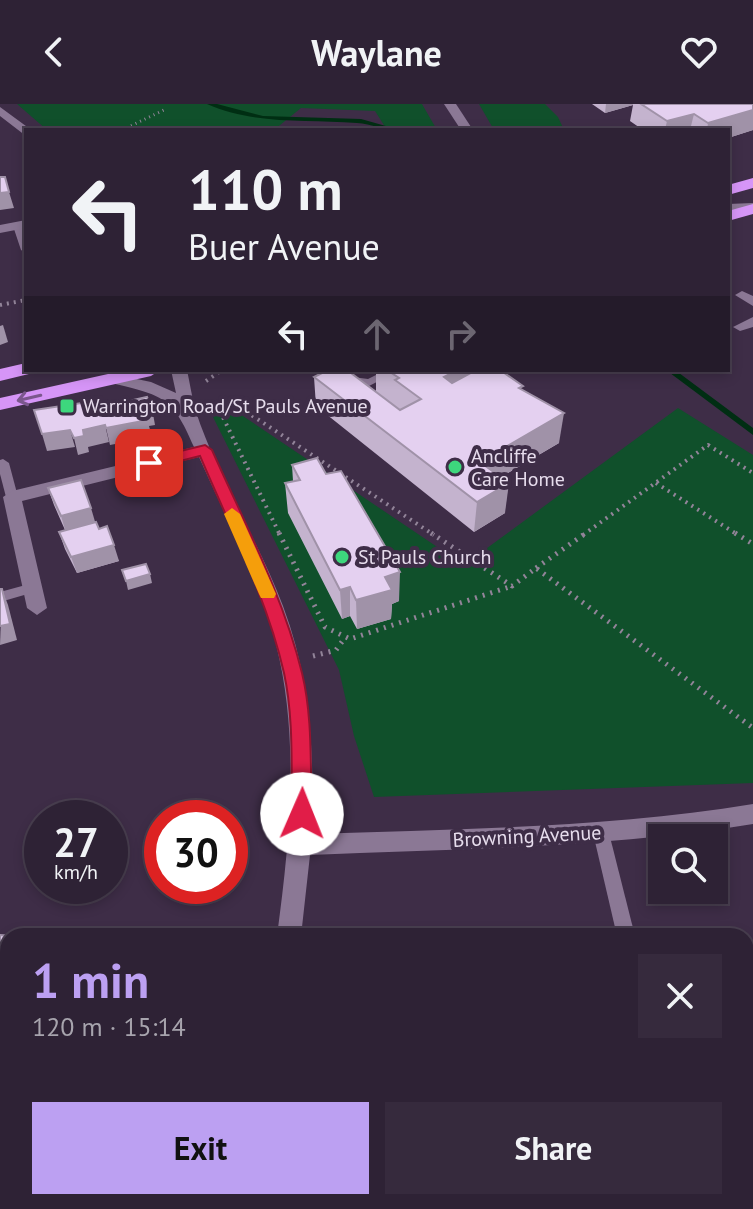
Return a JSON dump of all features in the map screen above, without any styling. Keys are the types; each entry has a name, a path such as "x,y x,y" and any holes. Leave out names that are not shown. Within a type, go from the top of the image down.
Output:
{"highway":[{"path":"730,189 753,183"},
{"path":"730,215 753,208"},
{"path":"0,375 24,369"},
{"path":"0,404 143,372"}],"street":[{"path":"450,104 466,128"},
{"path":"0,110 24,130"},
{"path":"730,208 753,208"},
{"path":"0,229 22,225"},
{"path":"179,372 188,413 272,604 289,661 302,745 300,845 290,928"},
{"path":"113,379 159,389 188,413"},
{"path":"37,608 8,501 205,450"},
{"name":"Browning Avenue","path":"300,845 601,833 680,826 753,814"}],"lane":[{"path":"330,372 334,378 369,383 391,372"},
{"path":"3,463 8,501"},
{"path":"0,597 33,588"},
{"path":"601,833 624,928"}],"path":[{"path":"126,128 164,110"},
{"path":"0,305 24,300"},
{"path":"204,383 219,372"},
{"path":"188,413 230,401 512,586"},
{"path":"217,405 325,627 344,639 354,640 512,586 708,445 753,473"},
{"path":"656,483 753,544"},
{"path":"536,568 753,728"},
{"path":"289,661 333,652 342,646 344,639"}],"green space":[{"path":"17,104 422,104 436,128 386,128 375,111 301,108 276,128 45,128"},
{"path":"479,104 545,104 558,117 563,128 493,128"},
{"path":"231,408 464,565 678,408 753,455 753,783 374,797 354,736 339,670 211,413"}],"building":[{"path":"641,104 753,104 753,110 708,123 694,114 667,121"},
{"path":"0,177 5,177 9,192 0,193"},
{"path":"324,372 350,372 400,410 421,399 395,380 399,378 390,372 450,372 444,377 452,383 472,372 503,372 523,386 519,388 564,413 480,462 509,483 477,502 314,377"},
{"path":"147,397 152,408 144,410 148,420 83,430 84,436 74,438 70,430 42,434 34,410 95,401 97,406"},
{"name":"St Pauls Church","path":"317,458 326,474 341,471 400,572 385,577 392,590 356,600 350,587 340,590 285,483 300,480 292,465"},
{"path":"81,480 91,508 61,516 48,488"},
{"path":"96,522 99,529 107,526 114,545 71,557 59,532"},
{"path":"146,564 150,574 126,581 122,570"},
{"path":"0,589 10,624 0,626"}],"waterway":[{"path":"210,104 263,118 361,121 389,128"},
{"path":"673,372 753,432"}],"slow traffic":[{"path":"232,514 267,594"}],"place":[{"name":"Warrington Road/St Pauls Avenue","path":"67,406"},
{"name":"Ancliffe Care Home","path":"455,467"},
{"name":"St Pauls Church","path":"342,557"}],"route":[{"path":"149,463 205,450 272,604 293,673 302,745 302,814"}]}
